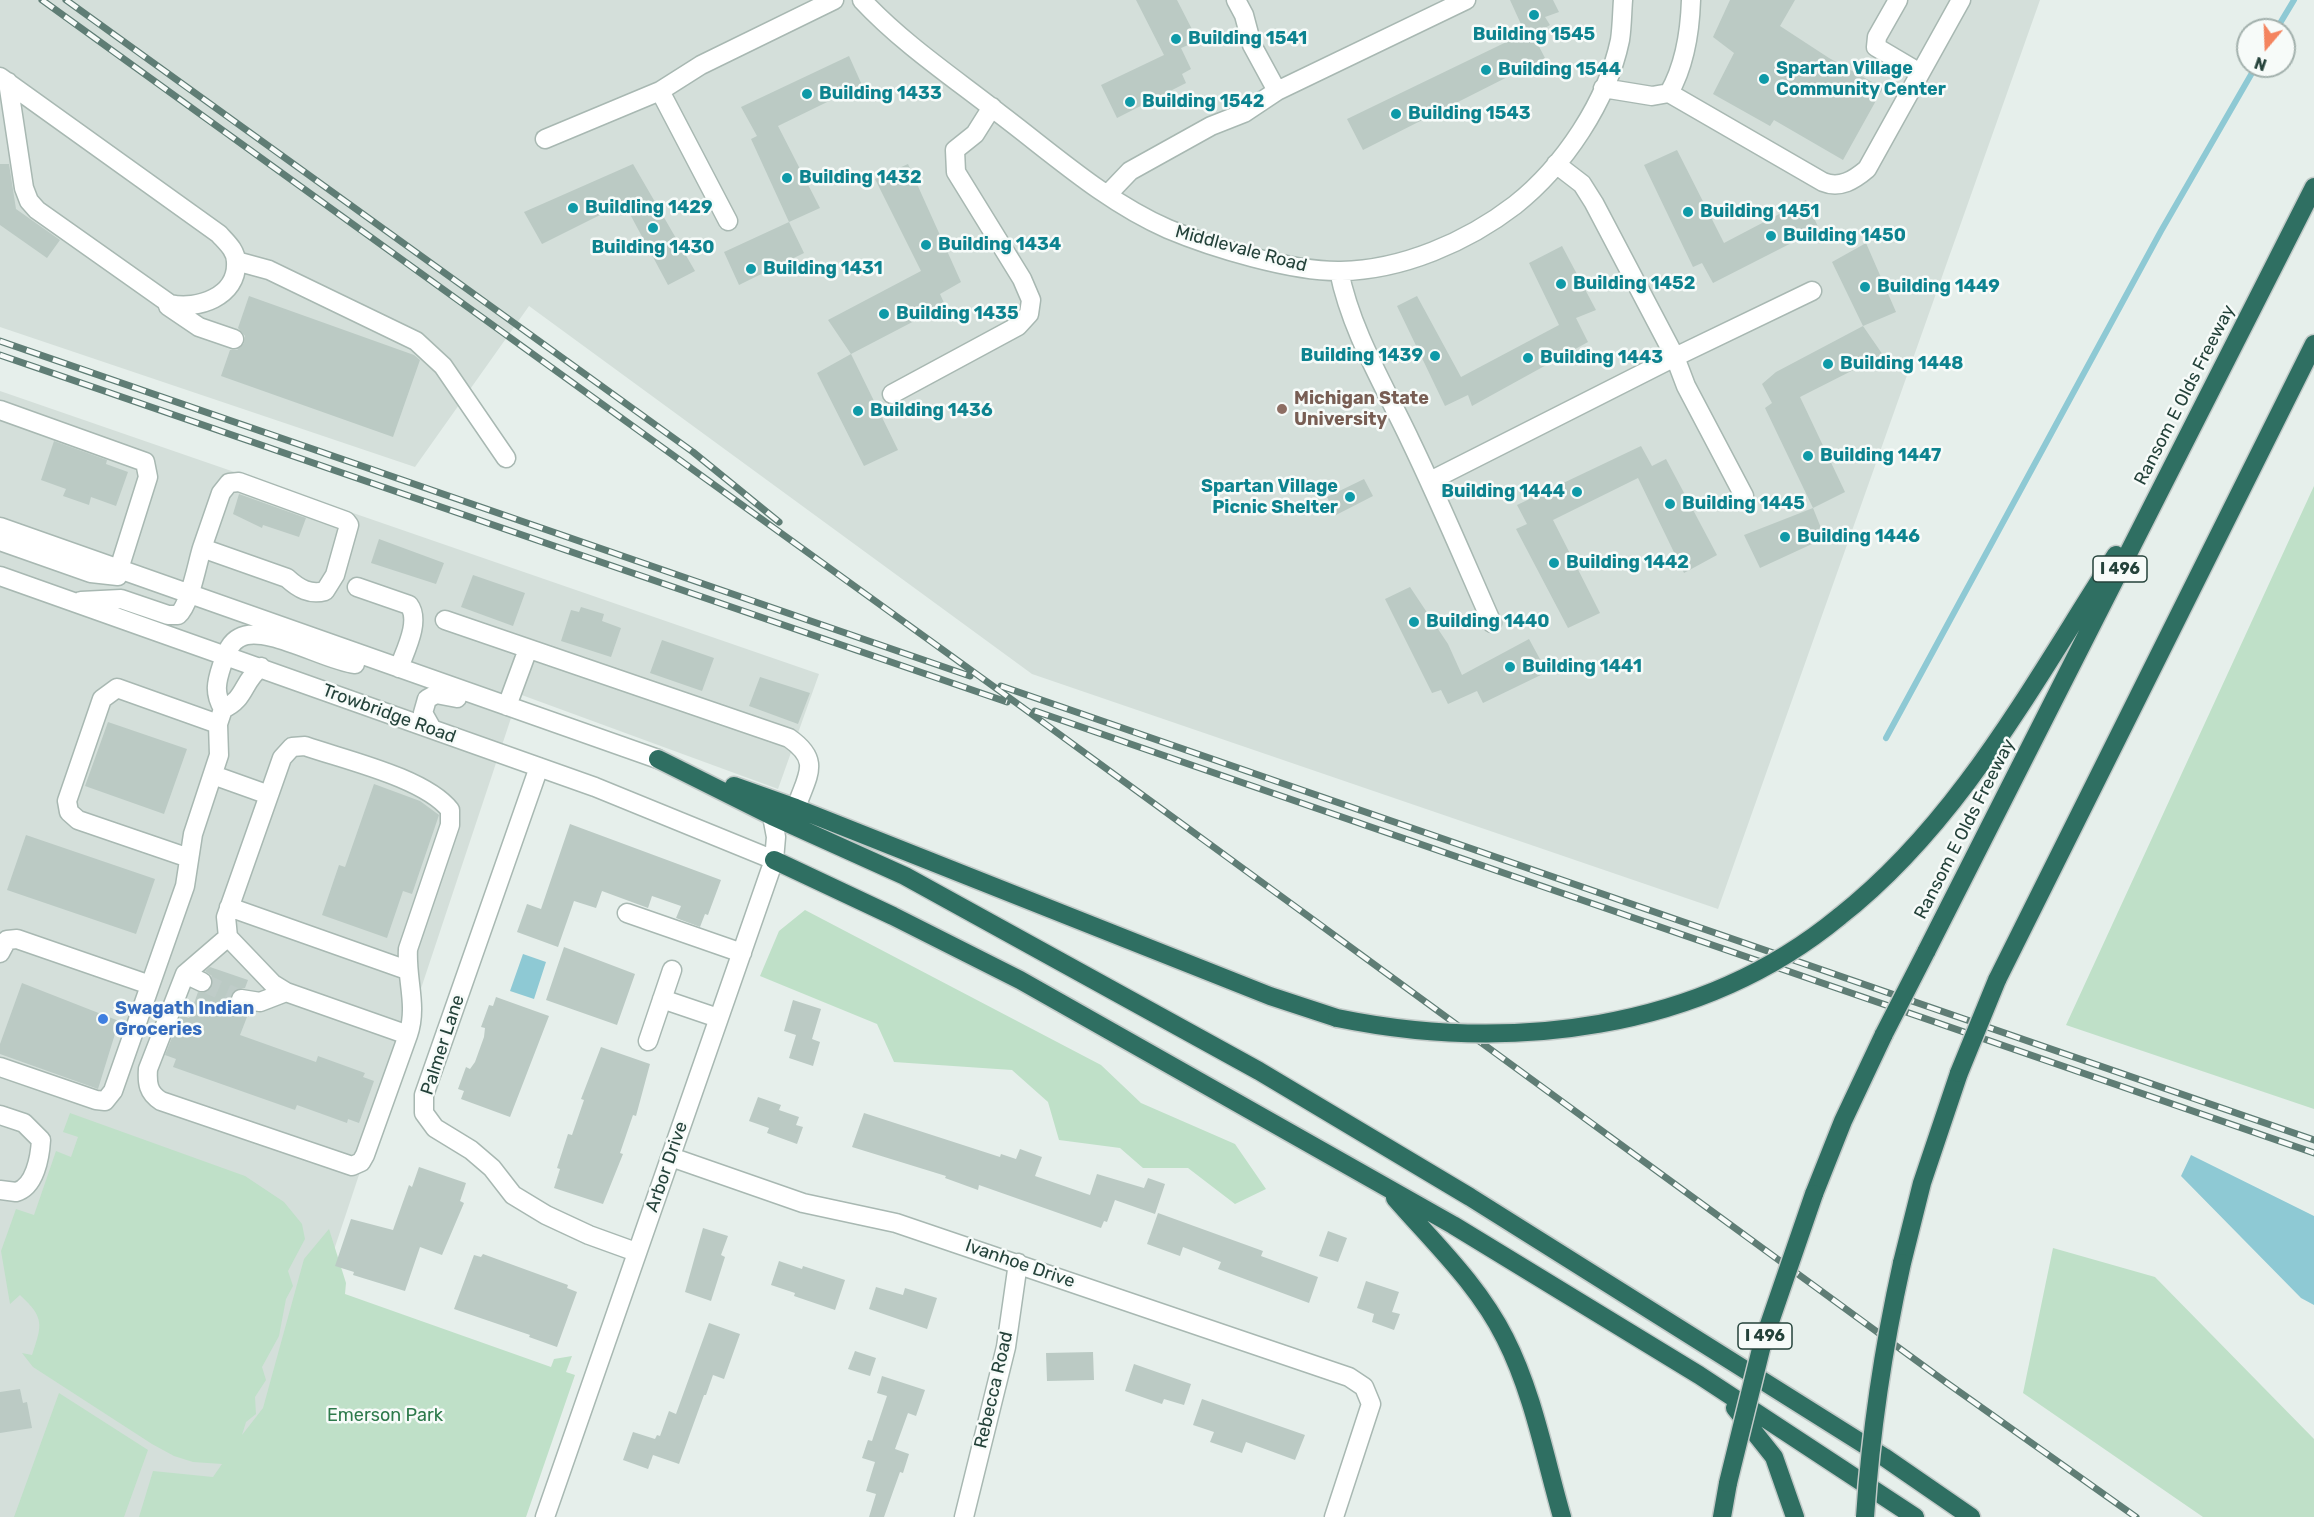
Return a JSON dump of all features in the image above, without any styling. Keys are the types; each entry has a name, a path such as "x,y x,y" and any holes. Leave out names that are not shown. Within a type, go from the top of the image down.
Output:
{"highway":[{"name":"Ransom E Olds Freeway","path":"1722,1517 1728,1483 1762,1345 1814,1194 1843,1121 1884,1034 2314,187"},
{"path":"1865,1517 1872,1428 1882,1354 1922,1183 1959,1072 1997,980 2314,344"},
{"path":"658,759 796,808 1269,996 1337,1018 1415,1031 1466,1035 1527,1034 1609,1023 1674,1005 1744,977 1800,945 1839,918 1913,851 1956,798 2168,476"},
{"path":"658,759 772,816 905,876 1259,1071 1470,1197 1884,1457 1971,1517"},
{"path":"774,860 893,916 1020,980 1453,1225 1698,1374 1914,1517"},
{"path":"1388,1190 1453,1262 1478,1294 1505,1337 1525,1389 1562,1517"},
{"path":"1453,1225 1470,1197"},
{"path":"1698,1374 1741,1414 1774,1457 1795,1517"}],"street":[{"path":"545,140 660,91 701,66 834,0"},
{"name":"Middlevale Road","path":"862,0 902,36 992,107 1108,194 1168,229 1223,248 1282,264 1339,271 1412,259 1492,222 1522,199 1556,164 1575,138 1603,88 1620,40 1623,0"},
{"path":"1236,0 1244,15 1252,45 1277,91"},
{"path":"1108,194 1130,171 1211,126 1244,113 1277,91 1466,0"},
{"path":"1669,93 1681,72 1691,17 1691,0"},
{"path":"1898,0 1877,37 1876,47 1920,74"},
{"path":"1603,88 1652,96 1669,93 1823,182 1835,185 1849,182 1867,169 1961,0"},
{"path":"4,80 219,234 231,247 237,261 228,286 209,302 184,307 170,304 154,295"},
{"path":"4,80 24,188 29,201 37,210 199,327 234,339"},
{"path":"660,91 729,221"},
{"path":"892,394 1018,326 1029,314 1030,300 1022,279 956,172 955,150 975,134 992,107"},
{"path":"1556,164 1582,184 1675,357 1686,386 1744,495"},
{"path":"237,261 269,270 416,341 443,366 506,458"},
{"path":"1339,271 1344,299 1355,326 1430,482 1492,623"},
{"path":"1430,482 1675,357 1812,291"},
{"path":"0,410 145,462 148,477 118,569"},
{"path":"70,602 121,599 175,616 182,612 202,548 221,493 229,483 239,482 346,521 350,529 335,575 325,591 316,593 297,588 287,578 202,548"},
{"path":"0,527 658,759"},
{"path":"0,541 92,573 147,579"},
{"path":"38,590 48,558"},
{"name":"Trowbridge Road","path":"0,576 595,787 774,860"},
{"path":"357,586 410,605 414,611 414,621 399,668"},
{"path":"445,620 789,738 802,747 810,758 809,770 796,808"},
{"path":"0,1067 96,1100 105,1101 112,1092 186,886 193,834 219,755 220,717 215,687 226,655 237,638 257,634 348,663 399,668"},
{"path":"507,706 528,649"},
{"path":"220,717 241,698 248,680 261,668"},
{"path":"189,858 78,820 69,812 67,801 102,699 117,688 220,717"},
{"path":"432,729 423,711 427,699 436,694 540,719"},
{"path":"228,937 185,974 148,1069 147,1082 152,1095 160,1101 342,1165 352,1167 361,1162 366,1155 414,1019 414,1007 406,970 408,949 450,825 450,810 441,798 417,785 305,746 292,747 282,758 226,917 228,937 273,984 286,992 408,1035"},
{"name":"Palmer Lane","path":"539,767 424,1095 424,1113 435,1128 471,1150 492,1168 513,1195 546,1215 578,1230 636,1252"},
{"path":"213,775 268,795"},
{"name":"Arbor Drive","path":"545,1517 774,860 776,837 772,816"},
{"path":"229,907 406,970"},
{"path":"627,913 741,952"},
{"path":"0,953 7,940 17,939 150,985"},
{"path":"648,1041 672,970"},
{"path":"185,974 202,982"},
{"path":"241,999 260,1002 286,992"},
{"path":"662,999 718,1018"},
{"path":"0,1115 24,1123 41,1140 40,1153 29,1184 16,1192 0,1190"},
{"name":"Ivanhoe Drive","path":"671,1157 803,1203 896,1222 1349,1377 1364,1387 1371,1404 1334,1517"},
{"name":"Rebecca Road","path":"964,1517 1006,1347 1018,1263"}],"shaded area":[{"name":"Michigan State University","path":"0,0 2040,0 1718,909 1032,674 529,306 415,467 0,327"},
{"path":"0,391 819,674 778,789 519,694 322,1286 240,1517 0,1517"}],"green space":[{"path":"2314,486 2314,1109 2066,1025"},
{"path":"805,910 1101,1065 1141,1103 1235,1144 1266,1189 1235,1204 1188,1168 1143,1168 1120,1148 1059,1140 1048,1102 1012,1070 894,1062 877,1024 760,976 779,931"},
{"name":"Emerson Park","path":"70,1113 245,1176 284,1202 302,1224 305,1239 288,1271 293,1286 286,1299 279,1336 262,1367 266,1380 255,1397 256,1414 246,1422 242,1435 263,1408 304,1259 329,1229 346,1283 345,1294 551,1367 554,1359 572,1356 566,1372 575,1375 526,1517 139,1517 153,1471 213,1477 222,1464 193,1462 174,1456 33,1367 22,1353 32,1355 39,1329 37,1316 20,1295 10,1304 1,1251 16,1209 34,1215 56,1151 71,1157 78,1137 63,1132"},
{"path":"2053,1248 2155,1277 2314,1439 2314,1517 2203,1517 2023,1393"},
{"path":"59,1393 148,1450 124,1517 14,1517"}],"water":[{"path":"523,954 546,962 534,999 510,991"},
{"path":"2191,1155 2314,1216 2314,1305 2301,1298 2181,1176"}],"building":[{"path":"1136,0 1177,0 1198,41 1181,48 1191,69 1182,74 1186,83 1117,118 1101,85 1164,55"},
{"path":"1510,0 1553,0 1559,12 1545,17 1550,25 1533,35 1545,58 1363,150 1347,119 1525,33"},
{"name":"Spartan Village Community Center","path":"1730,0 1795,0 1780,26 1829,58 1883,88 1843,160 1774,120 1770,126 1713,94 1734,53 1713,37"},
{"path":"849,56 862,85 778,126 820,208 789,222 751,139 757,136 741,107"},
{"path":"1677,150 1724,243 1806,200 1819,229 1713,283 1702,263 1693,267 1644,165"},
{"path":"0,164 9,164 16,209 60,240 47,258 0,225"},
{"path":"633,164 695,271 668,285 624,203 542,244 524,212"},
{"path":"908,164 961,282 940,294 945,305 851,354 828,320 921,271 875,179"},
{"name":"Building 1431","path":"789,222 804,253 739,285 724,252"},
{"name":"Building 1449","path":"1866,243 1896,312 1863,326 1832,262"},
{"path":"1562,246 1596,310 1576,318 1588,342 1472,406 1468,395 1445,406 1397,306 1417,296 1461,377 1559,325 1529,263"},
{"path":"249,296 414,355 420,360 393,437 221,376 230,350 237,350 244,343 245,336 238,328"},
{"path":"1863,326 1883,355 1800,397 1845,492 1813,508 1765,408 1772,403 1762,384 1776,372"},
{"name":"Building 1436","path":"851,354 898,450 864,466 817,373"},
{"path":"54,441 107,460 106,464 128,472 116,506 91,497 89,505 63,496 66,489 41,480"},
{"path":"1641,446 1652,466 1666,459 1717,555 1684,573 1638,478 1553,520 1600,613 1568,628 1516,529 1527,524 1517,505"},
{"name":"Spartan Village Picnic Shelter","path":"1364,479 1373,496 1336,515 1327,497"},
{"path":"239,494 306,518 299,537 263,525 262,528 233,514"},
{"name":"Building 1446","path":"1813,508 1825,538 1760,568 1744,535"},
{"path":"379,539 444,563 436,584 371,563"},
{"path":"473,575 525,593 513,626 461,607"},
{"path":"1410,587 1448,644 1462,675 1529,639 1547,672 1483,703 1477,691 1448,704 1441,690 1432,693 1385,599"},
{"path":"581,607 604,614 602,621 621,628 611,657 561,641 571,610 579,612"},
{"path":"662,640 714,658 702,691 650,673"},
{"path":"760,677 810,693 798,724 749,706"},
{"path":"108,722 187,749 164,814 85,786"},
{"path":"374,784 420,801 439,815 412,894 403,891 387,938 322,915 339,865 345,867"},
{"path":"570,824 721,880 708,915 705,914 700,927 676,918 681,906 652,896 648,908 602,891 596,908 574,901 558,947 517,932 527,904 541,909"},
{"path":"26,835 155,879 136,934 7,890"},
{"path":"564,947 635,974 617,1025 546,1000"},
{"path":"210,967 248,980 245,988 236,989 230,998 231,1004 237,1009 236,1013 247,1017 240,1035 316,1062 318,1056 365,1073 363,1077 374,1081 359,1123 348,1119 347,1123 297,1105 295,1110 173,1067 176,1059 165,1055 181,1015 189,1018 198,992 204,993 212,987 212,976 205,971"},
{"path":"22,983 119,1021 98,1089 0,1054 0,1044"},
{"path":"496,997 549,1016 510,1117 461,1099 464,1091 458,1089 466,1067 470,1069 475,1062 484,1037 485,1028 481,1027 489,1005 493,1006"},
{"path":"793,1000 821,1009 812,1039 820,1042 813,1066 789,1058 796,1035 784,1031"},
{"path":"601,1047 650,1064 636,1116 633,1115 620,1153 623,1154 603,1204 554,1188 560,1169 557,1168 568,1134 572,1135 584,1100 581,1099"},
{"path":"758,1097 781,1105 779,1110 799,1117 796,1125 803,1127 797,1144 767,1133 769,1128 749,1121"},
{"path":"864,1113 1000,1157 1001,1154 1016,1159 1020,1149 1042,1157 1035,1176 1090,1195 1097,1174 1144,1188 1148,1178 1165,1184 1155,1214 1115,1200 1107,1222 1104,1221 1101,1228 979,1185 978,1190 945,1178 946,1176 852,1147"},
{"path":"419,1167 466,1183 460,1201 464,1203 442,1255 420,1247 405,1291 353,1275 354,1272 335,1266 351,1219 393,1230 409,1185 412,1187"},
{"path":"1158,1213 1263,1251 1261,1256 1318,1277 1309,1303 1218,1269 1221,1262 1183,1247 1180,1256 1147,1244"},
{"path":"703,1228 728,1236 721,1255 725,1257 711,1301 685,1292"},
{"path":"1328,1231 1347,1238 1338,1262 1319,1256"},
{"path":"483,1254 568,1285 567,1288 577,1292 557,1347 529,1337 530,1335 454,1309 474,1255 481,1257"},
{"path":"779,1261 802,1269 803,1266 845,1280 835,1310 794,1296 795,1293 771,1285"},
{"path":"1366,1281 1399,1292 1392,1312 1400,1314 1394,1330 1372,1322 1374,1314 1357,1308"},
{"path":"876,1287 903,1295 905,1288 937,1298 927,1329 869,1309"},
{"path":"709,1323 740,1334 724,1379 713,1375 679,1464 653,1455 648,1469 623,1460 633,1432 655,1439 657,1435 660,1436 669,1411 676,1414"},
{"path":"855,1351 876,1358 870,1376 848,1369"},
{"path":"1093,1352 1094,1380 1047,1381 1046,1353"},
{"path":"1134,1364 1191,1384 1184,1405 1164,1399 1162,1404 1125,1391"},
{"path":"882,1376 925,1390 916,1416 908,1413 895,1449 909,1454 884,1517 869,1517 876,1494 866,1491 875,1462 862,1458 868,1440 872,1441 887,1396 877,1393"},
{"path":"20,1389 23,1403 27,1402 32,1428 0,1433 0,1392"},
{"path":"1202,1399 1305,1435 1295,1460 1246,1442 1242,1453 1210,1442 1214,1432 1193,1425"}],"waterway":[{"path":"2283,18 2294,0"},
{"path":"1886,738 2161,231 2249,78"}],"tunnel":[{"path":"202,982 241,999"}],"railway":[{"path":"42,0 1022,707 1947,1383 2136,1517"},
{"path":"66,0 693,452 779,522"},
{"path":"0,341 970,676"},
{"path":"0,355 1007,702"},
{"path":"1001,686 2314,1140"},
{"path":"1035,711 2314,1153"}],"place":[{"name":"Building 1545","path":"1534,15"},
{"name":"Building 1541","path":"1176,39"},
{"name":"Building 1544","path":"1486,70"},
{"name":"Spartan Village Community Center","path":"1764,79"},
{"name":"Building 1433","path":"807,94"},
{"name":"Building 1542","path":"1130,102"},
{"name":"Building 1543","path":"1396,114"},
{"name":"Building 1432","path":"787,178"},
{"name":"Buildling 1429","path":"573,208"},
{"name":"Building 1451","path":"1688,212"},
{"name":"Building 1430","path":"653,228"},
{"name":"Building 1450","path":"1771,236"},
{"name":"Building 1434","path":"926,245"},
{"name":"Building 1431","path":"751,269"},
{"name":"Building 1452","path":"1561,284"},
{"name":"Building 1449","path":"1865,287"},
{"name":"Building 1435","path":"884,314"},
{"name":"Building 1439","path":"1435,356"},
{"name":"Building 1443","path":"1528,358"},
{"name":"Building 1448","path":"1828,364"},
{"name":"Michigan State University","path":"1282,409"},
{"name":"Building 1436","path":"858,411"},
{"name":"Building 1447","path":"1808,456"},
{"name":"Building 1444","path":"1577,492"},
{"name":"Spartan Village Picnic Shelter","path":"1350,497"},
{"name":"Building 1445","path":"1670,504"},
{"name":"Building 1446","path":"1785,537"},
{"name":"Building 1442","path":"1554,563"},
{"name":"Building 1440","path":"1414,622"},
{"name":"Building 1441","path":"1510,667"},
{"name":"Swagath Indian Groceries","path":"103,1019"}]}
